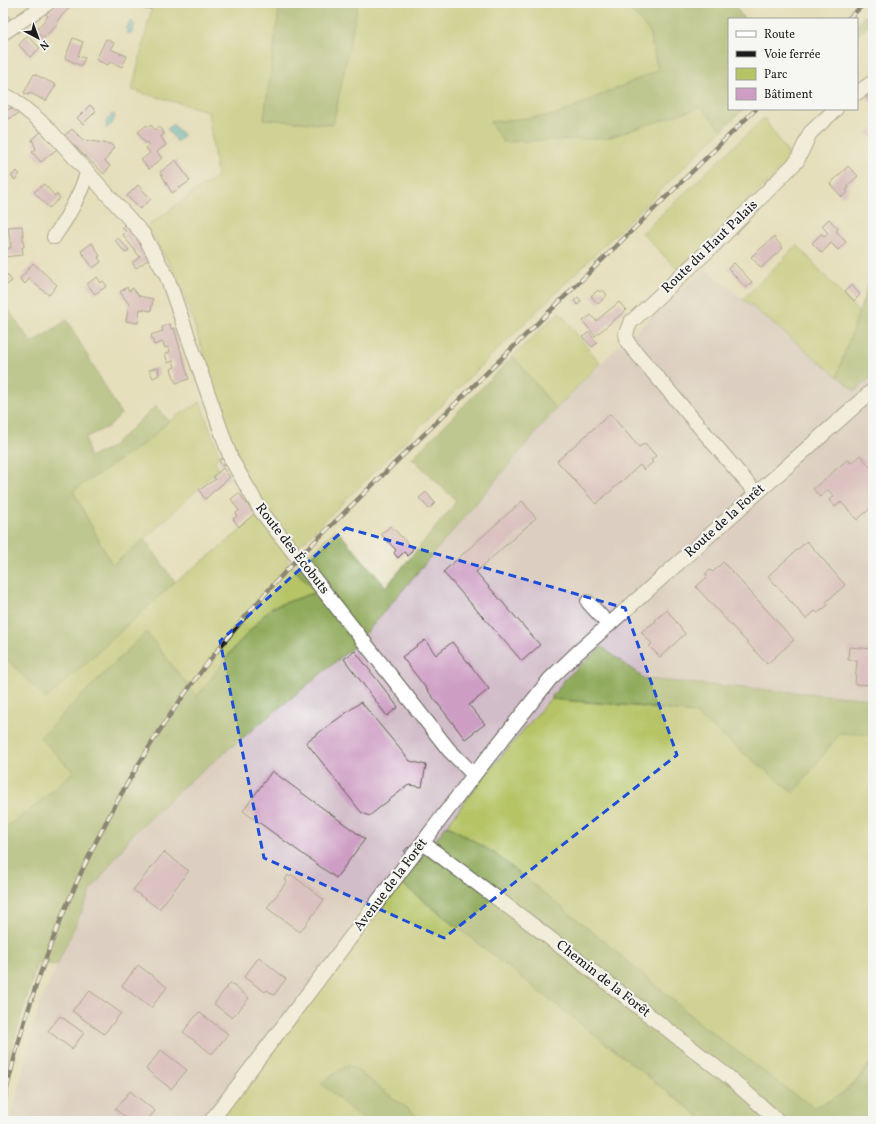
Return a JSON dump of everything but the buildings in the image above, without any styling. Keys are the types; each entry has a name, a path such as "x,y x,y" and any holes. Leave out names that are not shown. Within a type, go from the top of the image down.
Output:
{"street":[{"path":"3,33 48,3"},
{"path":"858,91 873,82"},
{"name":"Route des Écobuts","path":"3,94 14,100 46,126 87,174 143,234 167,277 231,459 261,511 449,750 474,775"},
{"name":"Route du Haut Palais","path":"756,493 628,343 626,334 630,323 713,246 797,161 810,133 835,110"},
{"path":"54,238 70,215 82,191 87,174"},
{"name":"Route de la Forêt","path":"577,653 873,390"},
{"path":"588,602 609,625"},
{"name":"Avenue de la Forêt","path":"211,1121 474,775 550,679 577,653"},
{"name":"Chemin de la Forêt","path":"423,843 538,929 730,1078 778,1121"}],"highlighted area":[{"path":"346,528 625,608 677,755 444,938 264,858 220,641"}],"shaded area":[{"path":"705,268 855,391 873,376 873,699 645,679 602,647 566,678 487,773 219,1121 10,1121 39,1005 92,889 134,833 185,785 356,645 556,409 609,355"}],"green space":[{"path":"153,3 280,3 264,119 333,125 358,3 624,3 649,31 658,70 556,115 490,122 607,138 701,107 722,130 286,559 316,592 271,608 235,647 197,697 146,632 40,737 73,772 34,807 3,829 3,655 45,698 175,582 217,550 266,509 244,474 207,373 210,372 185,298 169,263 146,227 217,176 208,111 132,90"},
{"path":"280,3 358,3 333,125 264,119"},
{"path":"624,3 733,3 743,18 728,18 728,110 743,110 722,130 701,107 607,138 503,142 490,122 556,115 658,70 649,31"},
{"path":"873,8 873,21 858,35 858,22"},
{"path":"764,118 792,159 678,270 642,233"},
{"path":"797,245 859,313 837,376 743,299"},
{"path":"873,270 873,376 855,391 837,376"},
{"path":"3,302 32,343 67,320 121,414 108,427 86,437 89,457 110,448 156,406 169,421 149,440 73,491 112,565 145,539 175,582 46,699 3,655"},
{"path":"559,312 600,363 556,409 513,356"},
{"path":"513,356 556,409 356,645 185,785 134,833 92,889 57,965 37,963 3,1078 3,829 34,807 73,772 40,737 146,632 197,697 235,647 271,608 316,592 294,569 336,529 386,587 456,501 412,458"},
{"path":"200,402 220,456 215,461 219,469 145,539 112,565 73,491 149,440 169,421"},
{"path":"602,647 645,679 873,699 873,735 840,733 794,793 694,713 635,706 550,699 566,678"},
{"path":"550,699 635,706 694,713 794,793 840,732 873,735 873,1059 861,1076 848,1089 833,1099 814,1107 793,1094 706,1028 600,938 494,853 447,825 487,773"},
{"path":"447,825 494,853 600,938 706,1028 793,1094 814,1107 833,1099 848,1089 861,1076 873,1059 873,1121 705,1121 401,883"},
{"path":"401,883 705,1121 423,1121 349,1064 321,1083 364,1121 219,1121"},
{"path":"349,1064 423,1121 364,1121 321,1083"}],"water":[{"path":"132,21 135,25 132,33 128,34 126,29 129,22"},
{"path":"114,114 115,117 113,123 106,129 106,121 111,115"},
{"path":"173,124 184,136 177,142 167,129"}],"railway":[{"path":"849,18 865,3"},
{"path":"3,1106 35,987 81,872 139,763 173,711 209,661 252,608 298,558 755,110"}]}
